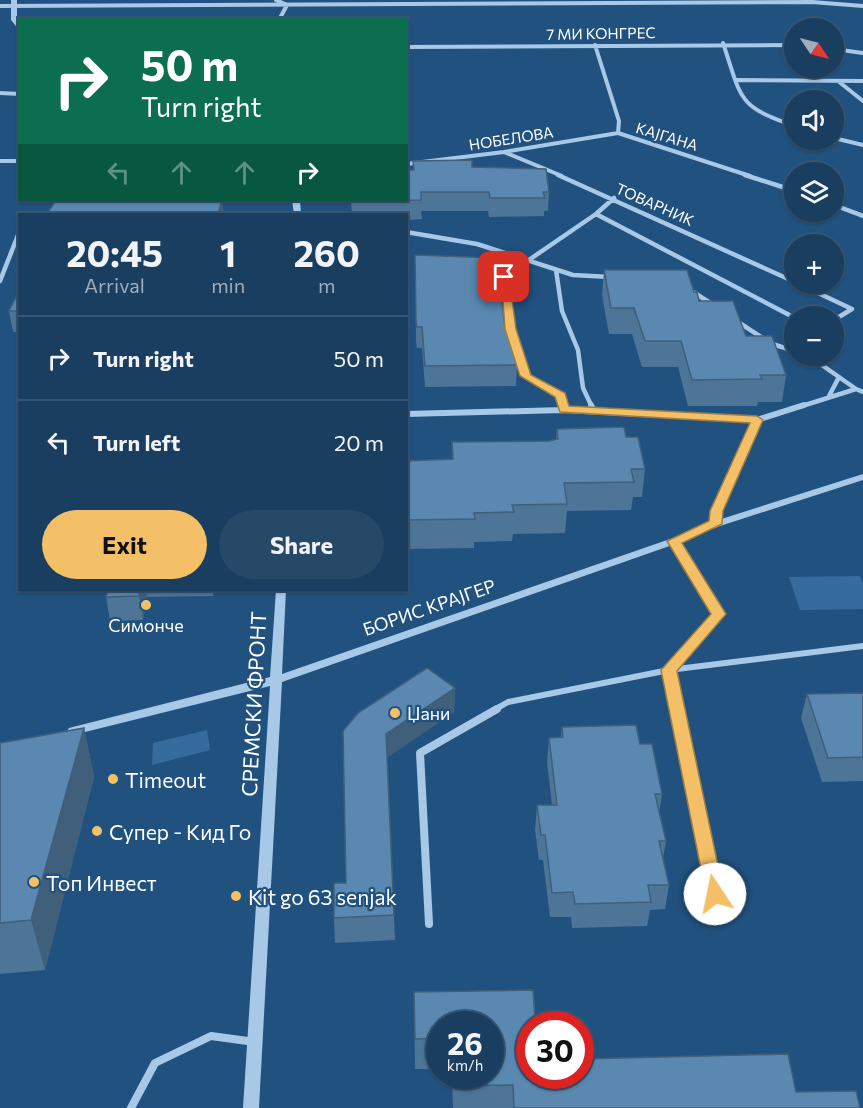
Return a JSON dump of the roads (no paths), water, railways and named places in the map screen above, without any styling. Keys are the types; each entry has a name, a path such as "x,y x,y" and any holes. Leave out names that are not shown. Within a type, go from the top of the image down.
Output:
{"street":[{"path":"276,0 287,5"},
{"path":"0,6 13,3 287,5 812,2 863,6"},
{"path":"13,3 14,20 18,26"},
{"path":"280,18 287,5"},
{"path":"723,43 751,108 784,122"},
{"name":"7 МИ КОНГРЕС","path":"408,47 723,43 784,45"},
{"name":"КАЈГАНА","path":"595,45 619,122 618,133 784,187"},
{"path":"844,50 863,53"},
{"path":"737,80 863,81"},
{"path":"837,81 863,100"},
{"path":"1,93 18,89"},
{"path":"1,93 18,94"},
{"name":"НОБЕЛОВА","path":"408,164 504,153 618,133"},
{"path":"844,140 863,145"},
{"name":"ТОВАРНИК","path":"504,153 614,198 784,277"},
{"path":"0,161 18,161"},
{"path":"564,410 561,395 526,376 511,329 504,277 596,214 614,198"},
{"path":"844,209 863,216"},
{"path":"596,214 784,312"},
{"path":"408,232 477,244 530,259 573,275 618,277"},
{"path":"0,281 18,235"},
{"path":"556,270 562,311 578,350 583,388 594,411"},
{"path":"686,289 724,312"},
{"path":"820,294 852,309 844,314"},
{"path":"733,318 771,344 784,348"},
{"path":"823,366 863,392"},
{"path":"828,398 839,377"},
{"path":"408,414 564,410 757,420 856,389"},
{"path":"716,524 716,511 757,420"},
{"name":"БОРИС КРАЈГЕР","path":"58,735 276,680 674,541 716,524 863,477"},
{"path":"669,670 719,614 674,541"},
{"name":"СРЕМСКИ ФРОНТ","path":"251,1108 280,591"},
{"path":"429,924 420,753 508,702 669,670 863,646"},
{"path":"669,670 715,894"},
{"path":"131,1108 155,1063 211,1036 256,1042"}],"place":[{"name":"Симонче","path":"146,605"},
{"name":"Џани","path":"395,713"},
{"name":"Timeout","path":"113,779"},
{"name":"Супер - Кид Го","path":"97,831"},
{"name":"Топ Инвест","path":"34,882"},
{"name":"Kit go 63 senjak","path":"236,896"}]}
